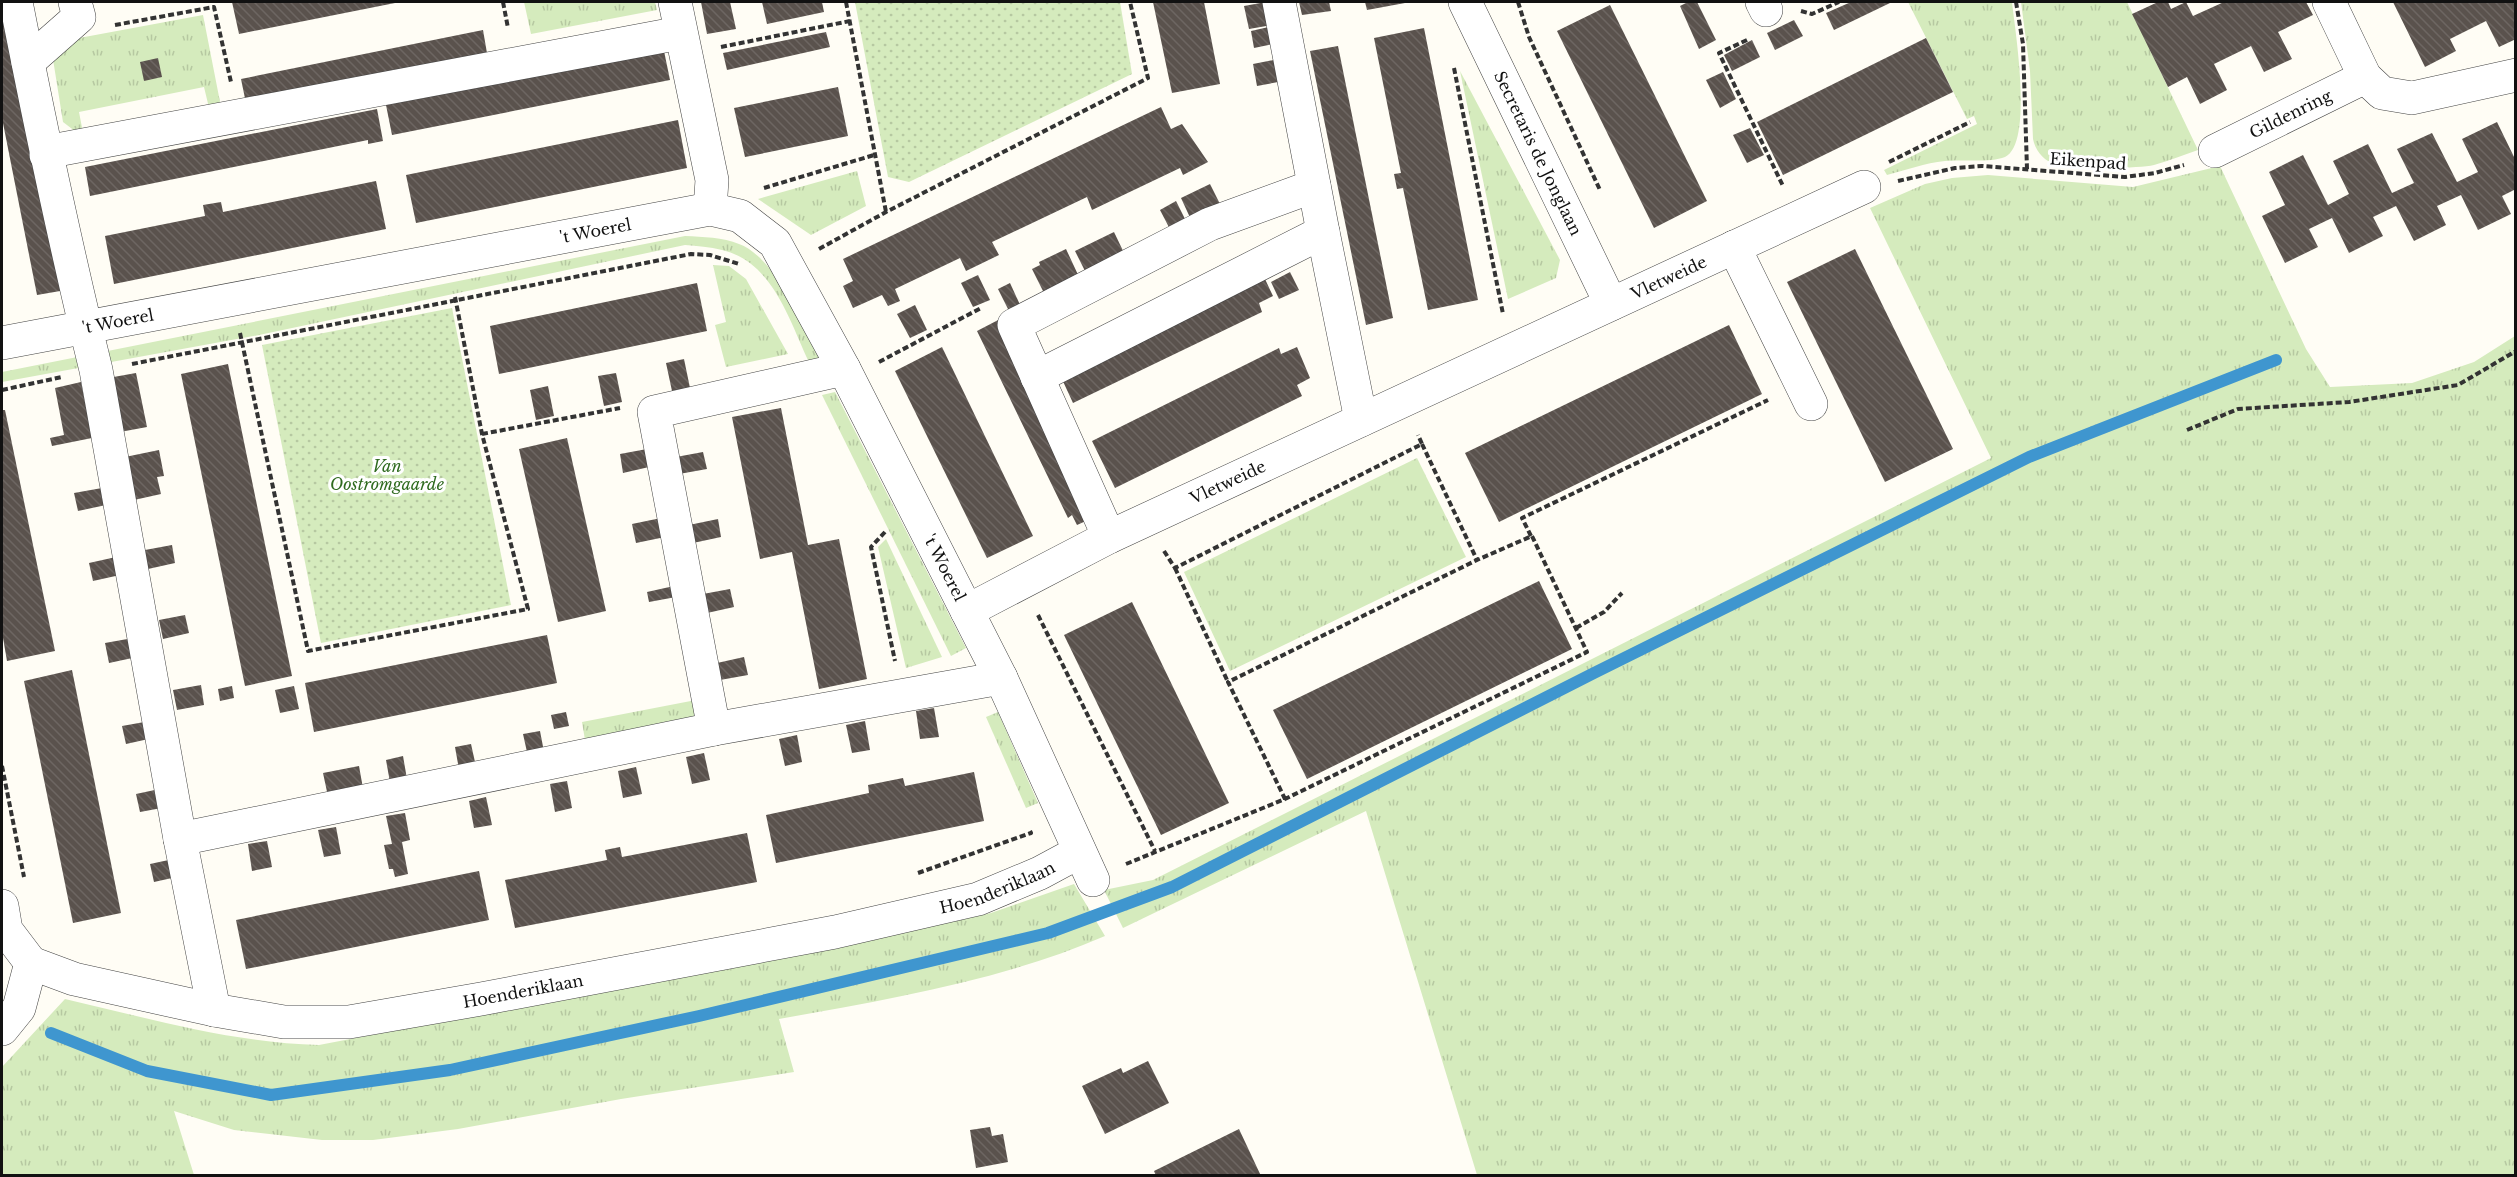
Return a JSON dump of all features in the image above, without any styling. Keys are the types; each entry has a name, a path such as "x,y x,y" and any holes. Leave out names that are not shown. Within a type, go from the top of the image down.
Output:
{"street":[{"path":"16,2 46,155 96,370 180,839 214,1010"},
{"path":"1279,2 1361,420"},
{"name":"Secretaris de Jonglaan","path":"1465,2 1611,304"},
{"path":"2329,2 2365,77 2382,93 2412,98 2516,75"},
{"path":"28,62 77,9"},
{"path":"46,155 62,150 680,30 712,180 710,208"},
{"name":"Gildenring","path":"2215,151 2365,77"},
{"path":"1109,537 1014,325 1210,224 1314,186"},
{"name":"Vletweide","path":"967,610 1109,537 1864,187"},
{"name":"'t Woerel","path":"2,343 233,301 710,208 740,216 774,243 844,369 967,610"},
{"path":"1037,377 1323,232"},
{"path":"1734,247 1811,404"},
{"path":"714,729 654,412 844,369"},
{"path":"967,610 1001,678 1086,866"},
{"path":"180,839 714,729 1001,678"},
{"name":"Hoenderiklaan","path":"31,963 74,979 214,1010 284,1022 349,1022 835,932 978,899 1040,873 1086,866"},
{"path":"2,1029 19,1008 31,963 6,930 14,897"}],"path":[{"path":"846,2 886,212"},
{"path":"815,250 1148,78 1130,2"},
{"path":"1518,2 1529,37 1602,194"},
{"name":"Eikenpad","path":"2016,2 2023,44 2027,169"},
{"path":"77,9 94,29 215,4 238,117"},
{"path":"680,30 850,21"},
{"path":"1719,53 1798,218"},
{"path":"1454,66 1512,350"},
{"path":"1864,187 1882,165 1970,122"},
{"name":"Eikenpad","path":"1864,187 1955,168 1982,166 2125,177 2155,173 2185,165 2215,151"},
{"path":"763,188 874,155"},
{"path":"2,390 690,254 710,255 747,268"},
{"path":"233,301 308,651 528,609 482,434 447,258"},
{"path":"876,364 1000,298 1014,325"},
{"path":"2187,430 2238,409 2349,402 2458,385 2516,351"},
{"path":"1086,866 1155,851 1285,799 1587,652 1522,518 1770,399"},
{"path":"482,434 642,403 654,412"},
{"path":"1415,428 1477,560"},
{"path":"1175,568 1422,444"},
{"path":"880,522 891,543"},
{"path":"885,532 871,547 896,669"},
{"path":"1228,682 1477,560 1532,536"},
{"path":"1160,544 1175,568 1285,799"},
{"path":"1576,628 1605,612 1622,593"},
{"path":"1038,615 1155,851"},
{"path":"2,766 14,897"},
{"path":"915,874 1031,833 1026,822"}],"green space":[{"path":"524,2 655,2 657,10 531,34"},
{"path":"855,2 1120,2 1132,74 909,182 888,177"},
{"path":"1908,2 2012,2 2019,60 2021,110 2019,131 2014,148 2005,157 1992,160 1938,162 1887,175 1884,170 1977,124 1974,116 1967,119"},
{"path":"2021,2 2127,2 2198,150 2154,165 2133,167 2103,168 2060,165 2045,159 2037,150 2033,139 2030,71"},
{"path":"203,15 222,112 210,112 204,87 79,112 84,138 63,122 52,53 63,41"},
{"path":"1460,71 1560,260 1556,278 1508,299"},
{"path":"2220,166 2306,349 2330,387 2412,383 2474,362 2515,336 2515,1175 1477,1175 1366,811 1123,928 1104,890 1153,880 1991,458 1870,208 1925,184 1952,178 1988,175 2133,187"},
{"path":"857,171 866,206 811,235 758,199"},
{"path":"685,236 726,240 752,251 776,277 787,294 821,358 809,362 777,295 754,267 740,257 722,250 685,245 259,335 2,382 2,372"},
{"path":"713,265 729,266 746,279 788,354 726,367 715,325 726,322"},
{"name":"Van Oostromgaarde","path":"452,308 511,605 321,643 262,345"},
{"path":"835,392 966,648 951,656 822,395"},
{"path":"1417,458 1466,557 1230,671 1184,572"},
{"path":"886,539 942,657 906,668 878,547"},
{"path":"696,700 700,725 586,746 582,722"},
{"path":"998,712 1038,803 1026,808 986,717"},
{"path":"1074,884 1105,936 1066,952 985,977 903,996 779,1019 794,1072 621,1099 458,1129 373,1140 322,1140 234,1130 174,1111 194,1175 2,1176 2,1067 65,999 223,1035 319,1045 893,935 991,913"}],"building":[{"path":"2,2 66,290 37,295 2,118"},
{"path":"232,2 395,2 395,3 239,34"},
{"path":"701,2 730,2 736,29 707,34"},
{"path":"762,2 822,2 824,12 767,24"},
{"path":"1153,2 1204,2 1220,84 1172,93"},
{"path":"1266,2 1277,24 1249,29 1244,6"},
{"path":"1299,2 1329,2 1331,11 1302,15"},
{"path":"1365,2 1405,2 1405,3 1367,10"},
{"path":"1688,2 1697,2 1716,40 1699,49 1680,6"},
{"path":"1851,2 1890,3 1834,30 1826,13"},
{"path":"2158,2 2168,2 2171,9 2186,2 2193,16 2224,2 2306,2 2313,15 2278,32 2292,59 2264,72 2251,46 2214,64 2227,90 2200,104 2187,77 2168,87 2132,14"},
{"path":"2393,2 2516,2 2516,39 2499,47 2486,21 2450,39 2456,51 2425,67"},
{"path":"1610,5 1707,201 1654,228 1557,31"},
{"path":"1794,20 1803,36 1775,50 1767,33"},
{"path":"1278,25 1282,42 1254,48 1251,31"},
{"path":"1424,28 1478,300 1428,310 1403,188 1397,189 1394,174 1401,173 1374,38"},
{"path":"483,30 488,59 247,108 241,79"},
{"path":"826,32 830,47 727,70 723,53"},
{"path":"1926,38 1953,92 1783,175 1757,122"},
{"path":"1752,40 1760,57 1732,71 1724,55"},
{"path":"1338,46 1393,318 1366,325 1310,51"},
{"path":"664,51 670,80 392,135 386,105"},
{"path":"158,58 162,77 144,81 140,62"},
{"path":"1284,58 1289,80 1257,86 1253,64"},
{"path":"1723,72 1736,99 1720,108 1706,80"},
{"path":"838,87 848,136 745,157 734,108"},
{"path":"1161,107 1171,129 1182,124 1208,162 1183,175 1180,168 1092,210 1087,197 992,242 999,255 966,271 960,258 895,289 900,301 888,306 882,295 853,308 843,286 853,281 843,259"},
{"path":"377,109 383,141 368,144 368,140 90,196 85,167"},
{"path":"678,120 687,168 416,223 406,175"},
{"path":"2497,122 2516,161 2516,189 2502,196 2511,214 2478,230 2461,195 2437,206 2446,225 2414,241 2396,206 2373,217 2383,236 2349,253 2332,218 2309,229 2318,247 2285,263 2262,216 2285,205 2269,172 2303,155 2328,205 2349,194 2333,161 2368,144 2392,193 2414,183 2397,149 2432,133 2457,182 2478,172 2462,139"},
{"path":"1750,128 1764,155 1747,163 1733,135"},
{"path":"376,181 386,229 114,284 105,236 205,216 203,205 221,202 223,212"},
{"path":"1210,184 1223,210 1193,224 1181,198"},
{"path":"1176,201 1189,227 1173,235 1160,210"},
{"path":"1114,232 1126,257 1087,275 1075,251"},
{"path":"1066,249 1080,279 1045,295 1032,269 1040,265 1039,262"},
{"path":"1855,249 1953,449 1885,482 1787,282"},
{"path":"1290,272 1299,290 1279,299 1271,282"},
{"path":"978,275 990,300 973,307 961,283"},
{"path":"1265,279 1273,296 1259,303 1262,312 1073,403 1061,377"},
{"path":"697,283 707,331 499,374 490,326"},
{"path":"1010,283 1021,307 1010,313 998,289"},
{"path":"915,305 927,330 910,338 897,314"},
{"path":"1002,318 1097,516 1077,525 1072,515 1068,518 977,331"},
{"path":"1729,325 1762,394 1499,522 1465,453"},
{"path":"942,347 1033,536 987,558 895,371"},
{"path":"1297,347 1310,378 1297,385 1302,396 1115,488 1092,441 1279,348 1281,354"},
{"path":"684,359 690,388 672,391 666,363"},
{"path":"228,364 292,676 245,686 181,374"},
{"path":"136,373 147,427 120,432 108,378"},
{"path":"616,373 622,402 604,406 598,376"},
{"path":"81,382 92,438 52,446 50,438 64,435 55,388"},
{"path":"548,386 554,416 536,420 530,390"},
{"path":"781,408 808,545 839,539 867,679 819,689 792,552 760,559 732,417"},
{"path":"2,410 5,410 55,651 7,661 2,632"},
{"path":"567,438 606,611 558,622 519,449"},
{"path":"647,449 649,467 623,473 620,454"},
{"path":"159,450 164,476 157,477 161,494 134,500 125,457"},
{"path":"703,452 707,469 679,474 676,457"},
{"path":"102,488 106,505 78,511 74,493"},
{"path":"661,518 665,537 636,543 632,524"},
{"path":"718,519 721,537 693,543 689,525"},
{"path":"172,545 175,563 148,569 145,550"},
{"path":"116,557 120,575 93,581 89,563"},
{"path":"1539,581 1572,649 1307,779 1273,710"},
{"path":"674,586 676,597 649,602 647,592"},
{"path":"730,589 734,607 707,613 703,594"},
{"path":"1132,602 1229,803 1161,835 1064,635"},
{"path":"185,615 189,633 163,639 159,620"},
{"path":"547,635 557,683 314,732 305,683"},
{"path":"133,638 137,657 109,663 105,643"},
{"path":"744,657 748,675 720,680 717,663"},
{"path":"72,670 121,913 73,923 24,681"},
{"path":"201,685 204,705 177,710 173,690"},
{"path":"232,686 234,698 220,701 218,689"},
{"path":"294,686 299,709 280,713 275,690"},
{"path":"934,708 939,737 920,739 916,711"},
{"path":"566,712 569,726 554,729 551,715"},
{"path":"150,721 153,738 126,744 122,726"},
{"path":"865,721 870,750 852,753 846,725"},
{"path":"540,731 545,757 529,761 523,734"},
{"path":"797,735 802,762 785,766 779,739"},
{"path":"471,744 477,771 460,775 455,747"},
{"path":"704,753 710,780 692,784 686,757"},
{"path":"403,756 408,785 391,788 386,760"},
{"path":"359,766 364,794 329,801 323,773"},
{"path":"636,767 642,794 623,798 618,771"},
{"path":"974,772 984,821 776,863 766,815 869,793 868,785 903,778 905,786"},
{"path":"567,781 572,808 555,812 550,784"},
{"path":"164,788 167,807 140,812 136,794"},
{"path":"486,797 492,825 474,828 469,801"},
{"path":"405,813 410,840 402,842 408,874 395,877 393,869 389,869 384,845 392,844 386,816"},
{"path":"336,827 341,854 324,857 318,830"},
{"path":"747,833 757,882 515,928 505,880 607,860 605,850 620,847 622,857"},
{"path":"267,841 272,867 252,871 248,844"},
{"path":"178,858 181,876 154,882 150,864"},
{"path":"479,871 489,920 246,969 236,920"},
{"path":"1148,1061 1169,1103 1105,1134 1082,1086 1121,1068 1123,1073"},
{"path":"990,1127 992,1136 1003,1134 1008,1162 976,1168 970,1130"},
{"path":"1239,1129 1261,1176 1156,1176 1154,1171"}],"waterway":[{"path":"51,1033 147,1071 271,1095 450,1070 699,1016 1048,933 1172,887 1594,673 2029,457 2276,360"}]}
